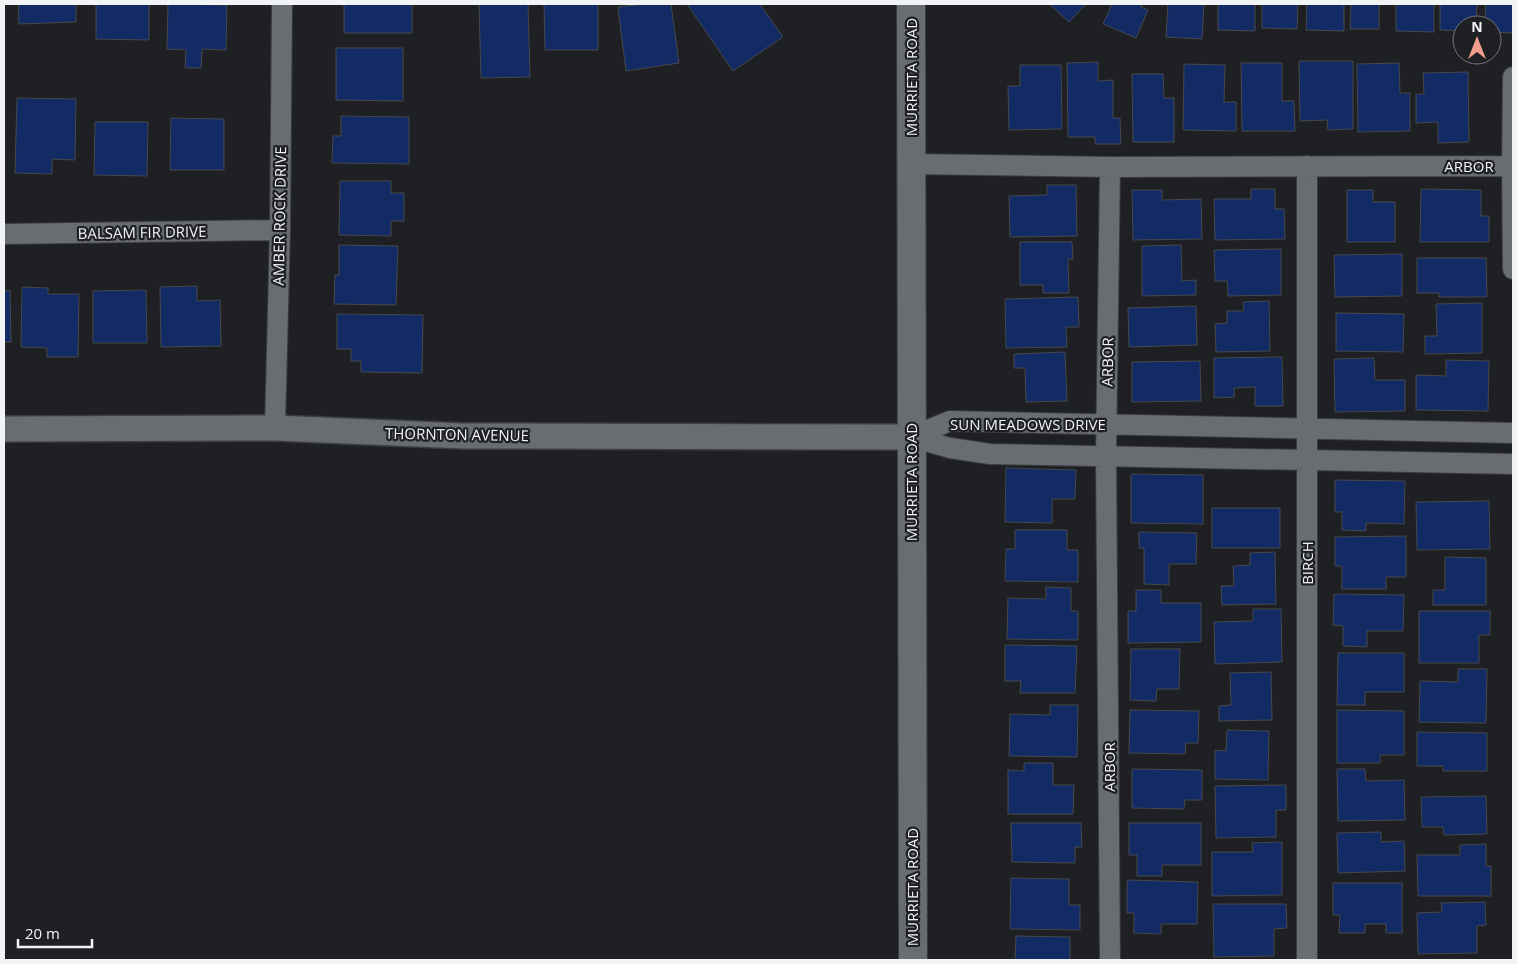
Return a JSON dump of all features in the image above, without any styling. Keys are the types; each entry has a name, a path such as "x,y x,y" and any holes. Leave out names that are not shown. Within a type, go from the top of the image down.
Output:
{"main road":[{"name":"MURRIETA ROAD","path":"911,4 913,960"}],"street":[{"name":"AMBER ROCK DRIVE","path":"275,428 280,230 282,4"},
{"path":"1513,77 1513,269"},
{"path":"911,164 1110,167"},
{"name":"BIRCH","path":"1307,166 1307,960"},
{"name":"ARBOR","path":"1110,960 1106,456 1110,167 1512,166"},
{"name":"BALSAM FIR DRIVE","path":"4,234 280,230"},
{"name":"SUN MEADOWS DRIVE","path":"911,436 950,421 1513,433"},
{"name":"THORNTON AVENUE","path":"4,429 275,428 464,436 911,436"},
{"name":"SUN MEADOWS DRIVE","path":"911,436 950,448 990,454 1513,464"}],"building":[{"path":"18,4 76,4 76,22 19,24"},
{"path":"96,4 149,4 149,40 96,39"},
{"path":"168,4 227,5 226,50 202,49 201,68 185,68 186,50 167,49"},
{"path":"344,4 412,4 412,33 344,33"},
{"path":"479,4 528,4 530,77 481,78"},
{"path":"544,4 598,4 598,50 545,50"},
{"path":"671,4 679,63 626,71 618,7"},
{"path":"687,4 760,4 783,37 733,71"},
{"path":"1049,4 1086,4 1069,22"},
{"path":"1112,4 1142,4 1141,7 1148,10 1136,38 1103,24"},
{"path":"1168,4 1204,4 1202,39 1166,37"},
{"path":"1218,4 1255,4 1255,31 1218,30"},
{"path":"1262,4 1298,4 1297,29 1262,28"},
{"path":"1307,4 1344,4 1344,31 1306,30"},
{"path":"1351,4 1379,4 1379,29 1350,29"},
{"path":"1396,4 1434,4 1434,32 1396,31"},
{"path":"1440,4 1477,4 1476,15 1452,15 1452,31 1440,30"},
{"path":"1486,4 1513,4 1513,33 1502,32 1502,15 1485,15"},
{"path":"336,48 403,48 403,101 336,100"},
{"path":"1299,61 1353,61 1353,129 1328,130 1327,120 1300,121"},
{"path":"1098,62 1098,81 1113,80 1113,118 1120,118 1121,144 1095,144 1095,137 1068,137 1067,63"},
{"path":"1241,63 1282,63 1282,101 1294,101 1295,131 1242,131"},
{"path":"1399,63 1400,93 1410,93 1410,131 1358,132 1357,64"},
{"path":"1184,64 1225,65 1224,102 1236,102 1236,131 1183,130"},
{"path":"1020,65 1061,65 1062,129 1009,130 1008,86 1020,86"},
{"path":"1468,72 1469,142 1438,143 1438,122 1416,123 1416,94 1424,94 1423,73"},
{"path":"1132,74 1163,74 1164,98 1174,98 1174,142 1133,142"},
{"path":"17,98 76,99 75,160 52,159 52,174 15,173"},
{"path":"341,116 409,117 409,164 332,163 333,136 341,136"},
{"path":"171,118 224,119 224,170 170,170"},
{"path":"95,122 148,122 147,176 94,175"},
{"path":"340,181 391,181 391,193 404,193 404,221 391,221 391,236 339,235"},
{"path":"1047,185 1076,185 1077,236 1010,237 1009,196 1047,195"},
{"path":"1251,189 1275,189 1275,209 1284,209 1285,239 1215,240 1214,199 1251,199"},
{"path":"1421,189 1481,190 1481,216 1489,216 1489,242 1420,242"},
{"path":"1132,190 1162,190 1162,200 1201,199 1202,239 1133,240"},
{"path":"1347,190 1373,190 1373,202 1395,202 1395,242 1347,242"},
{"path":"1020,242 1072,242 1073,259 1068,259 1069,293 1043,293 1043,285 1020,285"},
{"path":"339,245 398,246 396,305 334,304 335,275 339,275"},
{"path":"1181,245 1182,281 1196,280 1196,295 1142,296 1142,246"},
{"path":"1281,249 1281,295 1228,296 1227,281 1215,281 1214,250"},
{"path":"1402,254 1402,296 1335,297 1334,255"},
{"path":"1417,258 1486,258 1487,297 1439,297 1439,293 1417,293"},
{"path":"197,286 197,301 220,300 221,346 161,347 160,287"},
{"path":"22,287 48,288 48,294 79,294 78,357 47,357 47,348 21,347"},
{"path":"10,290 11,342 4,342 4,291"},
{"path":"146,290 147,343 93,343 93,291"},
{"path":"1078,297 1079,327 1066,327 1067,347 1006,348 1005,299"},
{"path":"1269,301 1270,351 1216,352 1215,324 1227,323 1227,311 1244,311 1243,302"},
{"path":"1482,303 1482,353 1425,354 1425,336 1437,336 1436,304"},
{"path":"1196,306 1197,345 1129,347 1128,308"},
{"path":"1336,313 1404,314 1403,352 1336,351"},
{"path":"337,314 423,315 422,373 361,372 361,361 351,361 351,349 337,349"},
{"path":"1065,352 1067,401 1026,402 1025,368 1014,368 1014,354"},
{"path":"1282,357 1283,406 1255,406 1255,387 1234,388 1234,397 1214,398 1214,358"},
{"path":"1374,358 1375,380 1405,380 1405,411 1335,412 1334,359"},
{"path":"1446,360 1489,361 1488,411 1416,410 1416,375 1446,376"},
{"path":"1200,361 1201,401 1132,402 1132,362"},
{"path":"1006,468 1076,470 1075,499 1052,499 1052,523 1005,522"},
{"path":"1131,474 1203,475 1203,524 1131,523"},
{"path":"1335,480 1405,481 1404,524 1366,523 1366,531 1342,530 1342,512 1335,512"},
{"path":"1489,501 1490,549 1417,550 1416,502"},
{"path":"1212,508 1280,508 1280,548 1212,548"},
{"path":"1015,530 1067,530 1067,550 1078,550 1078,582 1005,581 1006,549 1015,549"},
{"path":"1139,532 1197,533 1196,564 1169,564 1169,585 1144,584 1144,548 1139,548"},
{"path":"1406,536 1406,577 1386,577 1386,589 1342,589 1342,566 1335,566 1335,537"},
{"path":"1275,552 1276,604 1222,605 1221,586 1234,586 1233,566 1250,565 1250,553"},
{"path":"1445,557 1486,558 1486,605 1433,605 1433,590 1445,590"},
{"path":"1046,587 1071,588 1071,611 1078,611 1078,640 1007,639 1008,598 1046,599"},
{"path":"1136,590 1161,590 1161,603 1201,603 1201,642 1128,643 1128,611 1136,611"},
{"path":"1334,594 1404,595 1403,631 1367,631 1367,647 1343,646 1343,626 1333,625"},
{"path":"1253,609 1281,609 1282,662 1215,664 1214,622 1253,621"},
{"path":"1419,611 1490,611 1490,635 1479,635 1479,663 1419,663"},
{"path":"1005,645 1077,646 1075,693 1020,693 1021,681 1005,681"},
{"path":"1131,649 1180,649 1179,689 1157,689 1156,701 1130,700"},
{"path":"1338,653 1404,653 1404,692 1365,692 1365,705 1337,705"},
{"path":"1458,669 1487,669 1486,723 1419,722 1420,681 1458,682"},
{"path":"1271,672 1272,720 1219,721 1219,706 1231,705 1230,673"},
{"path":"1050,705 1078,705 1077,757 1009,756 1010,714 1050,715"},
{"path":"1130,710 1199,711 1198,743 1186,743 1185,754 1129,753"},
{"path":"1337,710 1404,711 1404,755 1380,755 1380,763 1337,763"},
{"path":"1227,730 1269,731 1268,780 1215,779 1215,750 1226,751"},
{"path":"1417,732 1487,733 1487,771 1443,771 1443,766 1417,766"},
{"path":"1024,763 1053,763 1053,785 1074,785 1073,814 1008,814 1008,770 1024,771"},
{"path":"1132,769 1202,770 1202,800 1185,800 1184,809 1132,808"},
{"path":"1337,769 1365,769 1366,781 1404,780 1405,820 1338,821"},
{"path":"1286,785 1286,810 1276,810 1276,837 1216,838 1215,786"},
{"path":"1486,796 1487,834 1444,835 1443,827 1422,827 1421,797"},
{"path":"1011,823 1081,823 1082,847 1075,847 1075,863 1012,862"},
{"path":"1129,823 1201,823 1201,865 1162,865 1162,876 1137,876 1137,855 1129,855"},
{"path":"1381,832 1381,842 1404,841 1405,871 1338,873 1337,833"},
{"path":"1282,842 1282,895 1212,896 1212,852 1253,852 1252,843"},
{"path":"1486,844 1486,866 1491,866 1491,896 1418,896 1417,855 1460,855 1460,845"},
{"path":"1011,878 1069,879 1069,905 1080,905 1080,930 1010,929"},
{"path":"1127,880 1198,882 1197,924 1161,924 1161,934 1134,933 1134,913 1127,913"},
{"path":"1333,883 1402,883 1402,933 1386,933 1386,924 1365,924 1365,933 1339,933 1340,915 1333,915"},
{"path":"1485,902 1486,925 1477,926 1477,953 1418,954 1417,913 1442,912 1441,903"},
{"path":"1213,904 1286,904 1287,928 1274,929 1274,956 1214,957"},
{"path":"1016,936 1070,937 1070,960 1015,960"}]}
